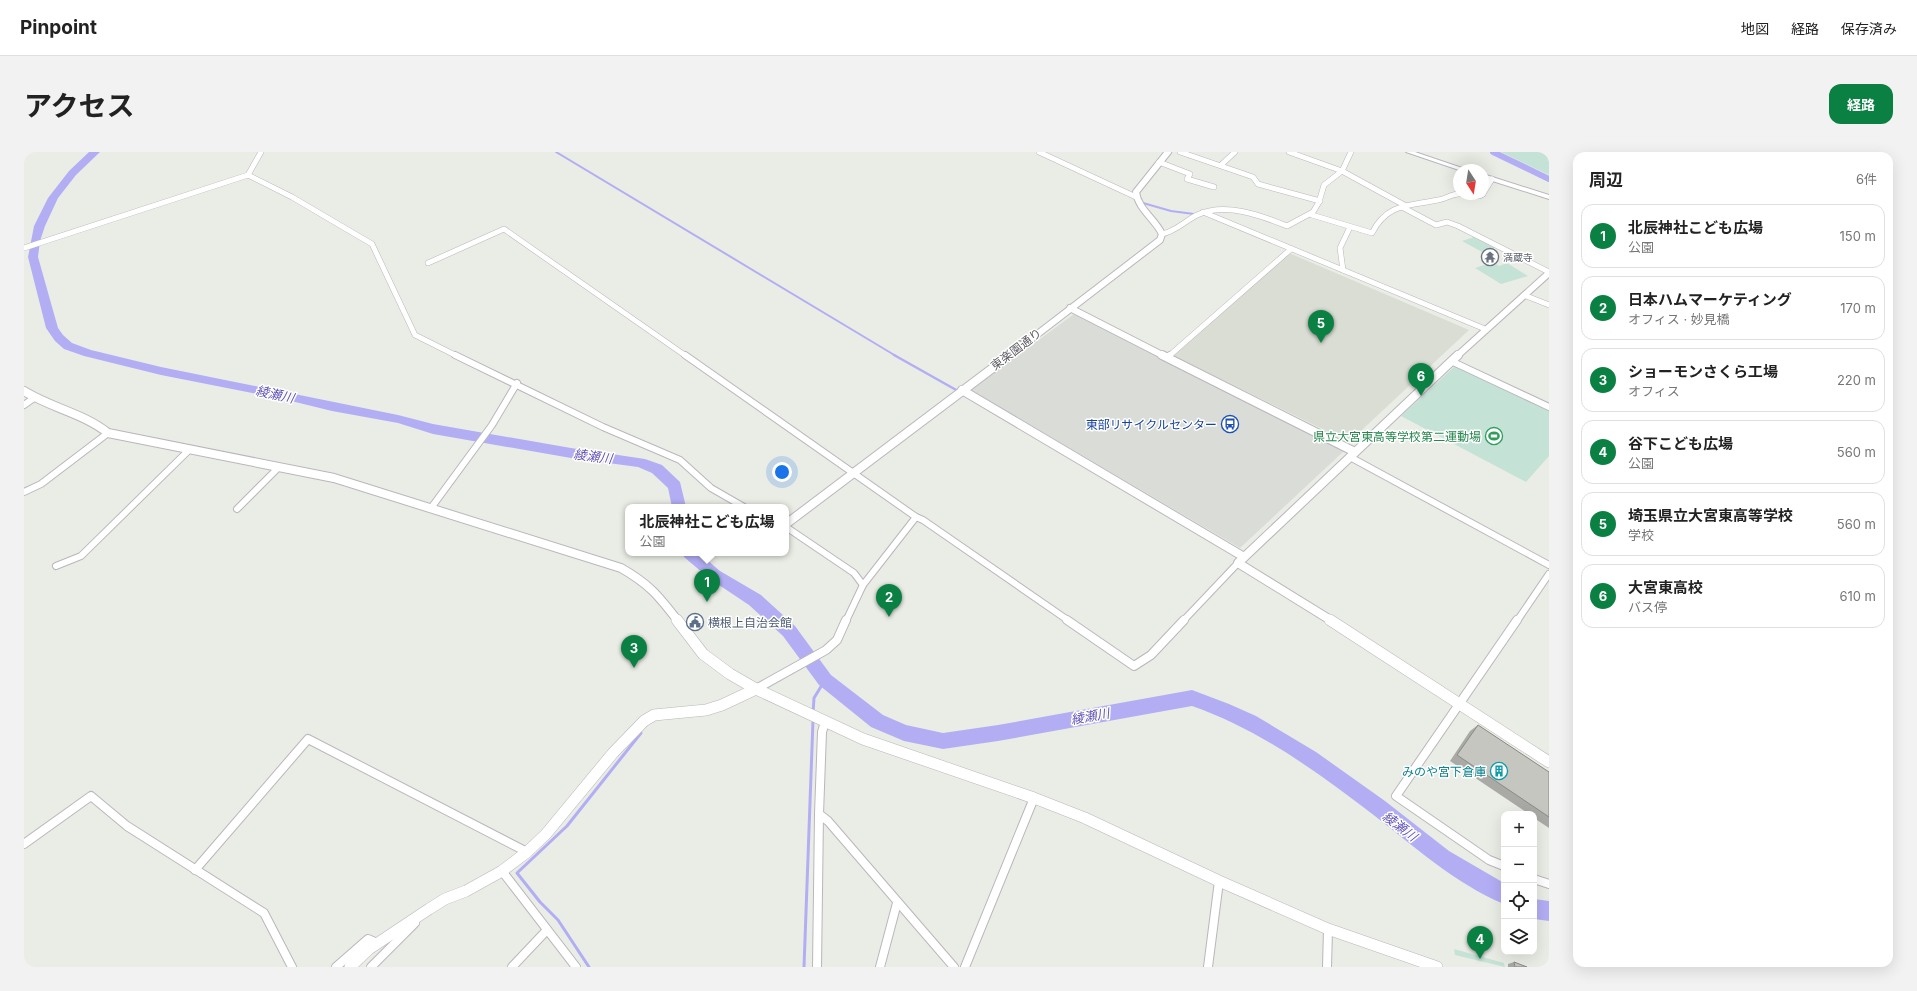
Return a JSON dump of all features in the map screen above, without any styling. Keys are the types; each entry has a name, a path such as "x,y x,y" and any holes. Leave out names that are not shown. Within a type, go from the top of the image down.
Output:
{"main road":[{"path":"1408,152 1453,166"},
{"path":"1489,178 1549,197"}],"street":[{"path":"25,248 248,175 261,152"},
{"path":"1039,152 1136,197 1157,224 1162,234 1171,233 1204,212 1227,210 1267,217 1287,226 1312,215 1320,201 1324,184 1342,171 1351,152"},
{"path":"1136,197 1138,188 1158,162 1168,152"},
{"path":"1180,152 1253,177 1258,184 1320,201"},
{"path":"1221,165 1235,152"},
{"path":"428,262 504,229 854,472 916,517 923,520 1134,666 1151,655 1241,560 1485,329 1549,272 1458,226 1448,222 1436,225 1342,171 1289,152"},
{"path":"1158,162 1190,174 1187,179 1214,187"},
{"path":"248,175 292,197 372,244 415,335 603,427 680,460 691,468 700,479 724,498 737,504"},
{"path":"1489,184 1492,179"},
{"path":"1312,215 1372,233 1380,219 1404,206 1443,199 1453,194"},
{"path":"1204,212 1485,329"},
{"path":"1343,270 1340,248 1350,227"},
{"name":"東楽園通り","path":"789,522 1070,308 1153,247 1160,240 1162,234"},
{"path":"1167,357 1291,248"},
{"path":"1524,295 1549,305"},
{"path":"1070,308 1353,454 1549,565"},
{"path":"1451,361 1549,407"},
{"path":"430,508 492,425 517,384"},
{"path":"962,390 1241,560 1287,592 1549,762"},
{"path":"24,391 34,398 93,420 108,433 334,478 621,568 642,580 658,595 703,654 730,674 756,689 822,721 914,758 1034,798 1085,818 1219,881 1328,929 1437,967"},
{"path":"24,405 34,398"},
{"path":"24,492 41,484 108,433"},
{"path":"56,566 81,556 189,450"},
{"path":"237,509 279,467"},
{"path":"350,967 377,943 429,909 445,899 466,891 502,871 527,852 546,834 618,748 644,721 654,715 706,710 722,705 756,689 826,650 837,640 863,585 916,517"},
{"path":"789,529 854,573 863,585"},
{"path":"1501,865 1489,860 1396,796 1549,574"},
{"path":"816,967 822,721"},
{"path":"195,870 308,739 527,852"},
{"path":"24,844 91,796 127,826 264,913 292,967"},
{"path":"965,967 1034,798"},
{"path":"819,814 828,821 897,903 954,967"},
{"path":"502,871 576,967"},
{"path":"1537,880 1549,884"},
{"path":"1208,967 1219,881"},
{"path":"880,967 897,903"},
{"path":"371,967 429,909"},
{"path":"1327,967 1328,929"},
{"path":"512,967 547,930"},
{"path":"336,967 368,939 377,943"}],"shaded area":[{"path":"1289,253 1469,330 1349,442 1172,355"},
{"name":"東部リサイクルセンター","path":"1074,314 1344,451 1240,548 971,390"}],"green space":[{"path":"1501,152 1549,152 1549,175"},
{"path":"1477,236 1497,247 1482,252 1462,241"},
{"path":"1493,262 1499,266 1507,263 1528,276 1501,284 1475,268"},
{"name":"県立大宮東高等学校第二運動場","path":"1455,366 1549,410 1549,456 1526,482 1401,416"},
{"path":"1454,949 1504,963 1505,967 1455,955"}],"building":[{"name":"みのや宮下倉庫","path":"1478,725 1549,772 1549,817 1457,755"},
{"path":"1514,962 1527,967 1515,967"}],"waterway":[{"name":"綾瀬川","path":"95,152 72,173 53,198 39,226 35,241 33,257 52,328 59,338 68,346 88,353 161,371 283,395 332,407 398,419 433,429 571,453 640,462 657,469 675,486 678,504"},
{"path":"556,152 896,356"},
{"path":"1493,152 1549,179"},
{"path":"1143,203 1171,211 1194,214"},
{"path":"894,355 958,391"},
{"name":"綾瀬川","path":"693,556 715,575 755,600 789,631 825,680 877,721 904,733 943,741 998,733 1192,698 1223,709 1250,722 1310,758 1378,807 1442,858 1501,892"},
{"path":"813,713 814,698 825,680"},
{"path":"804,967 813,720"},
{"path":"589,967 558,920 540,902 517,873 567,826 641,733"},
{"name":"綾瀬川","path":"1537,909 1549,911"}],"place":[{"name":"満蔵寺","path":"1490,257"},
{"name":"埼玉県立大宮東高等学校","path":"1321,343"},
{"name":"大宮東高校","path":"1421,396"},
{"name":"東部リサイクルセンター","path":"1230,424"},
{"name":"県立大宮東高等学校第二運動場","path":"1494,436"},
{"name":"北辰神社こども広場","path":"707,602"},
{"name":"日本ハムマーケティング","path":"889,617"},
{"name":"横根上自治会館","path":"695,622"},
{"name":"ショーモンさくら工場","path":"634,668"},
{"name":"みのや宮下倉庫","path":"1499,771"},
{"name":"谷下こども広場","path":"1480,959"}]}
